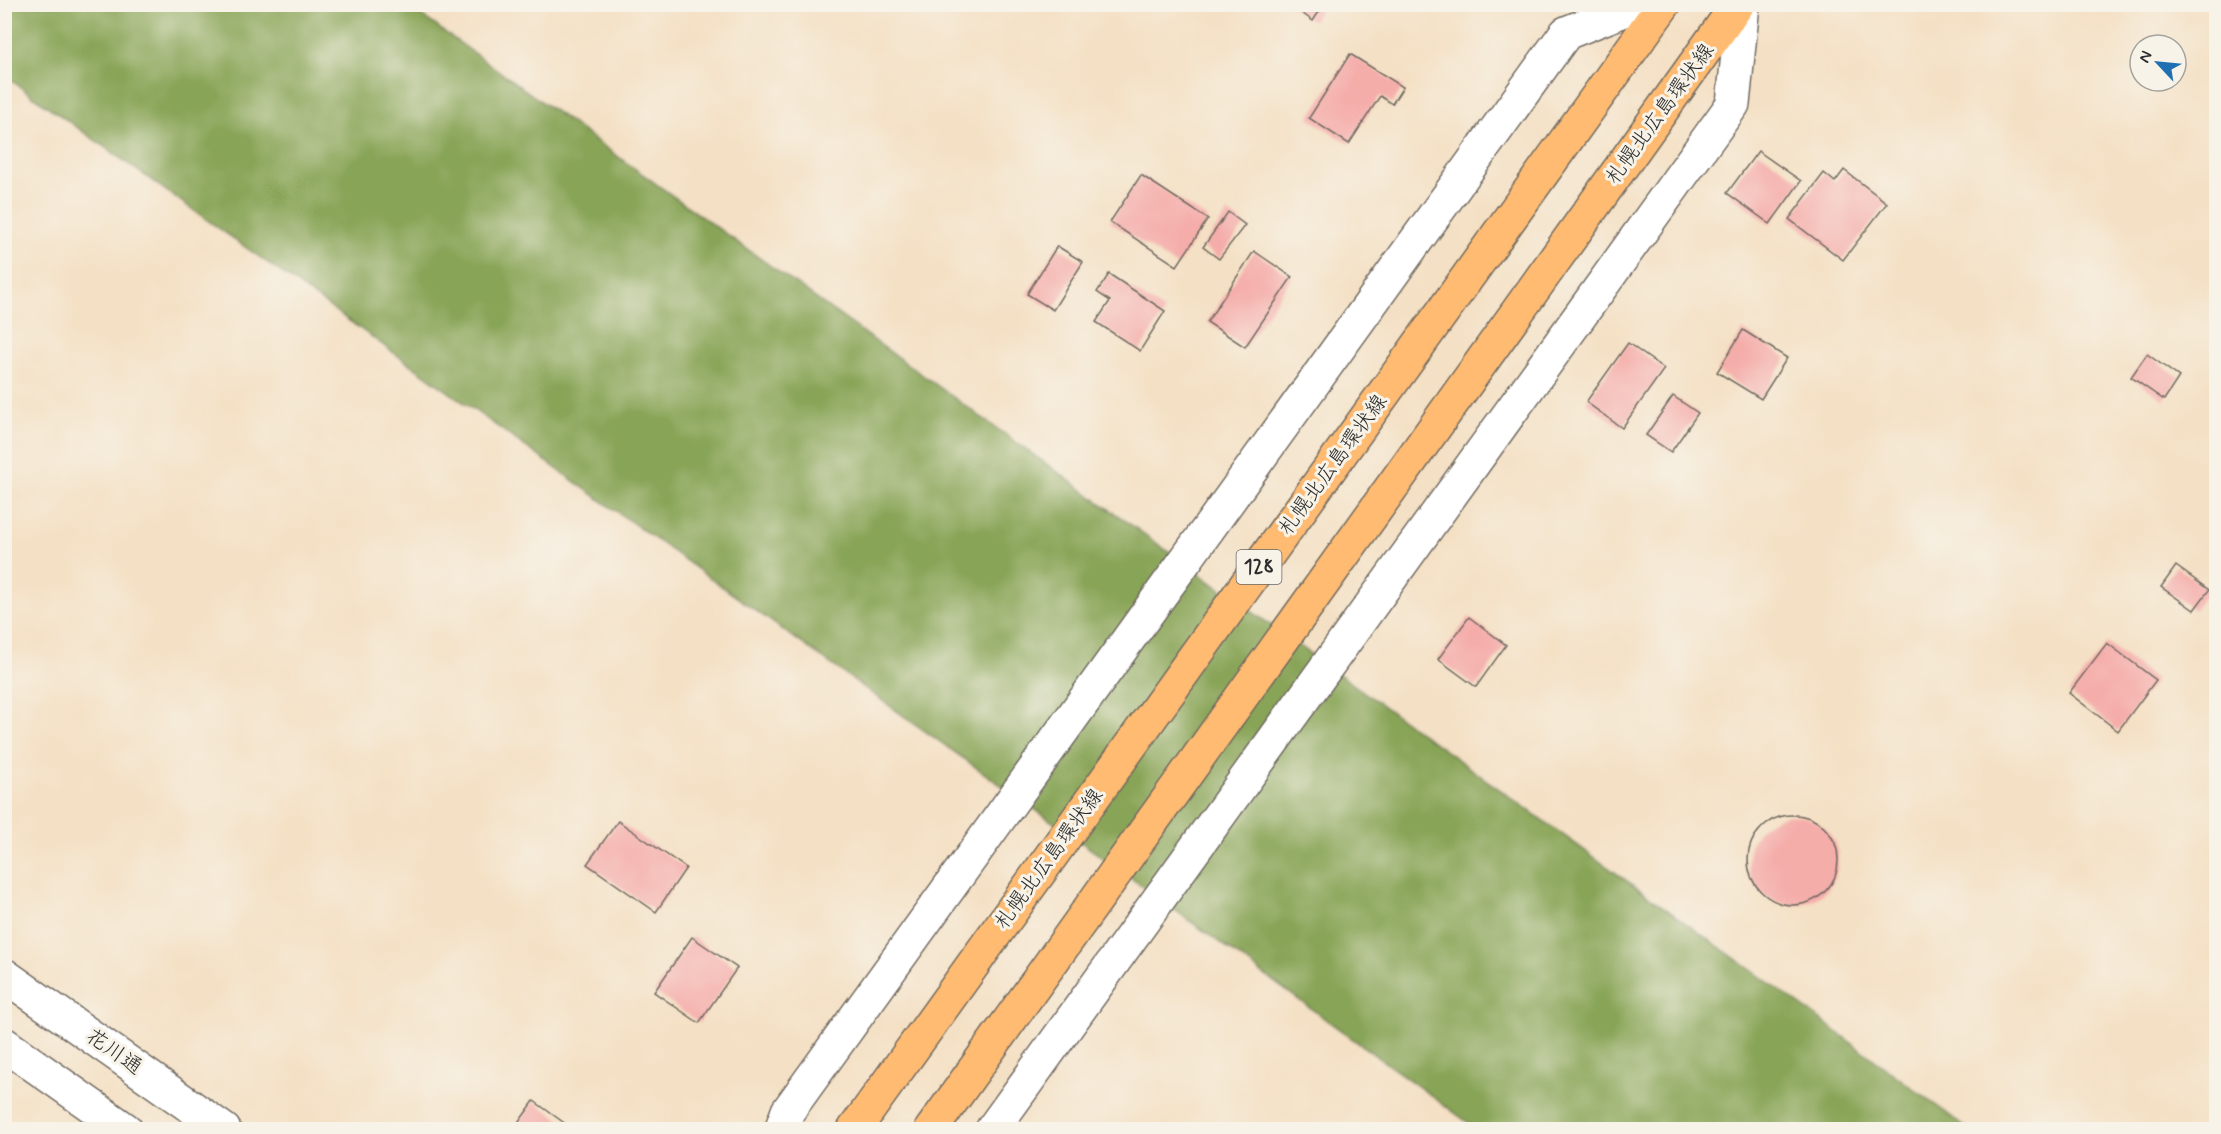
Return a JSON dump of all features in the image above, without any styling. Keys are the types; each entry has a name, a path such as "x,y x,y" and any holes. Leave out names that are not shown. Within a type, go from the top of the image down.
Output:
{"main road":[{"name":"札幌北広島環状線","path":"854,1130 1664,4"},
{"name":"札幌北広島環状線","path":"931,1130 1740,4"}],"street":[{"path":"781,1130 795,1101 1566,33 1639,4"},
{"path":"992,1130 1733,104 1740,4"},
{"name":"花川通","path":"15,982 224,1130"},
{"path":"11,1048 126,1130"}],"green space":[{"path":"5,5 407,5 1818,1018 1968,1129 1477,1129 1099,855 5,76"}],"building":[{"path":"1289,4 1324,4 1313,21"},
{"path":"1350,54 1403,87 1392,104 1380,96 1349,144 1309,118"},
{"path":"1758,151 1801,181 1770,224 1727,193"},
{"path":"1844,170 1887,203 1843,260 1789,219 1824,173 1835,182"},
{"path":"1141,175 1208,219 1177,266 1110,222"},
{"path":"1228,212 1245,225 1219,259 1203,247"},
{"path":"1057,246 1083,262 1053,310 1027,294"},
{"path":"1254,251 1292,277 1245,347 1207,322"},
{"path":"1109,274 1165,311 1140,351 1096,322 1110,301 1097,292"},
{"path":"1743,330 1787,358 1761,399 1717,372"},
{"path":"1628,343 1664,369 1622,428 1586,402"},
{"path":"2147,354 2179,377 2164,400 2131,377"},
{"path":"1673,396 1698,413 1671,452 1646,435"},
{"path":"2176,566 2209,590 2194,610 2161,587"},
{"path":"1469,617 1506,645 1476,687 1438,659"},
{"path":"2107,643 2156,680 2118,731 2069,693"},
{"path":"1793,815 1810,818 1825,828 1835,843 1838,860 1835,877 1825,892 1810,902 1793,905 1776,902 1761,892 1751,877 1748,860 1751,843 1761,828 1776,818"},
{"path":"618,821 686,868 656,912 587,864"},
{"path":"692,937 737,968 699,1023 654,992"},
{"path":"534,1101 574,1130 513,1130"}]}
